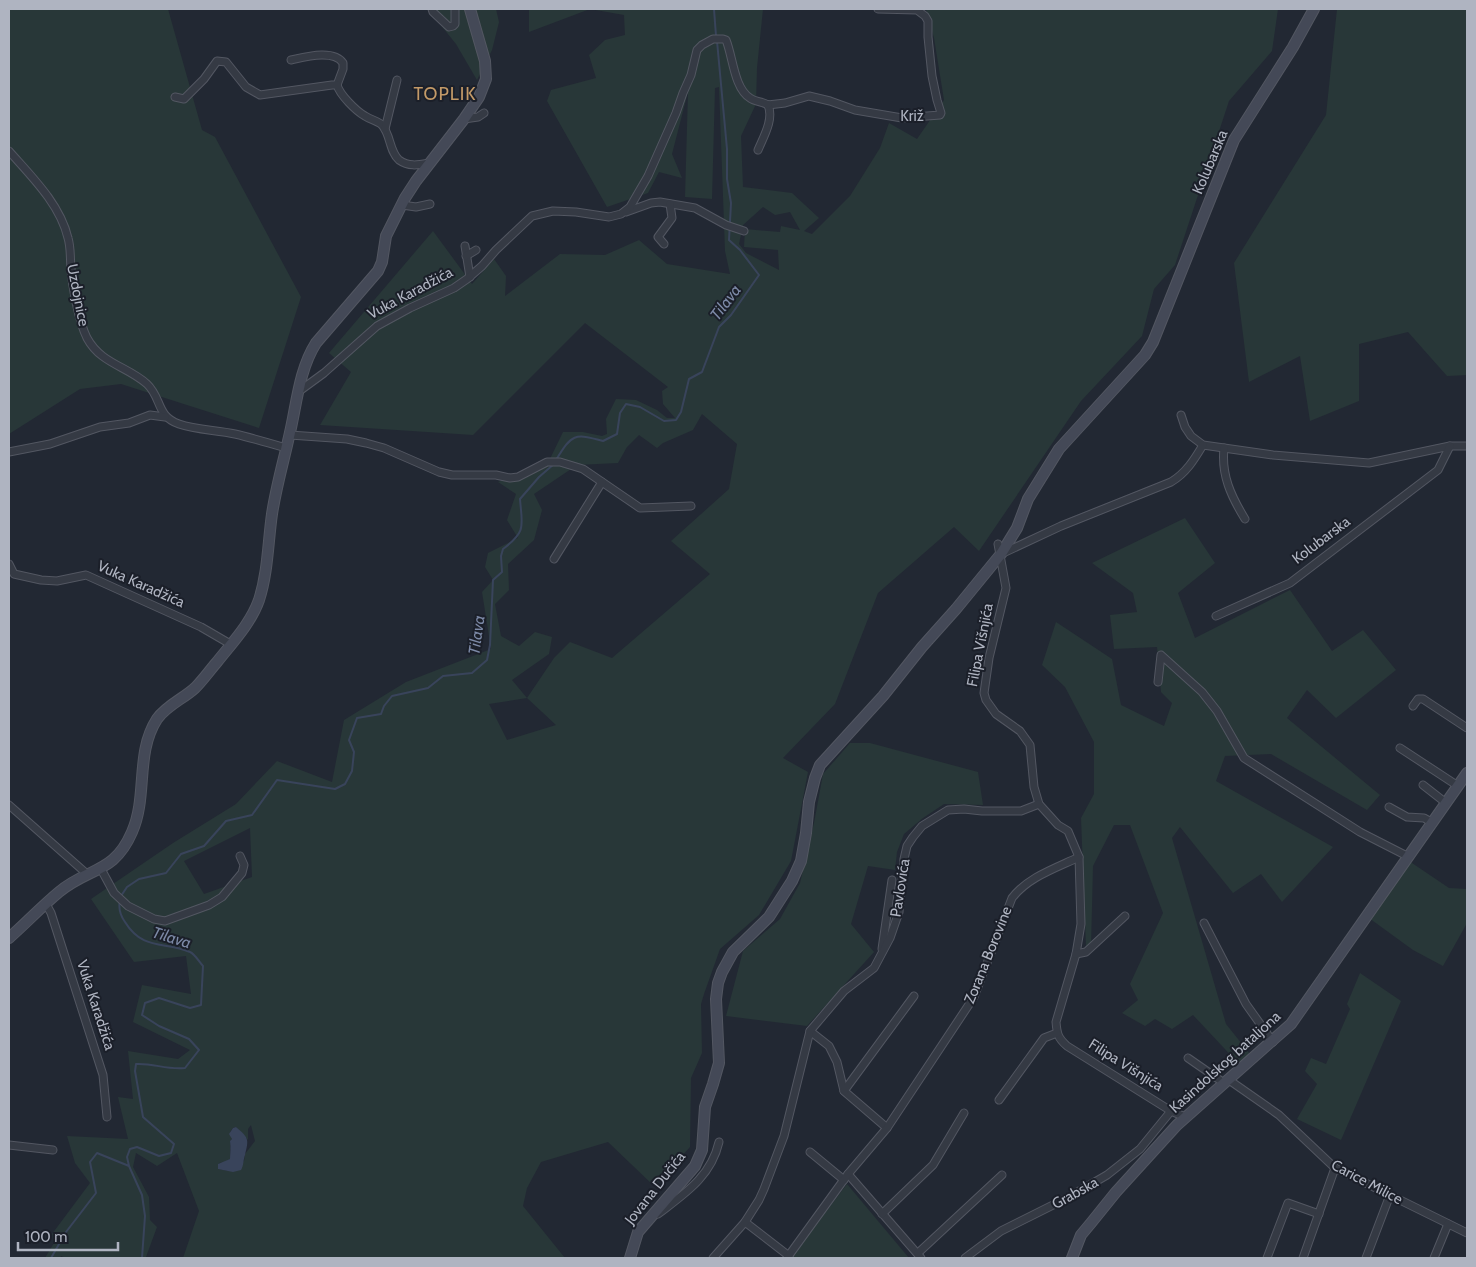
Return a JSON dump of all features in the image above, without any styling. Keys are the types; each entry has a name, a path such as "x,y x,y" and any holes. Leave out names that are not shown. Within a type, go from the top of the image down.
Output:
{"street":[{"path":"432,9 449,27 455,24 456,9"},
{"name":"Vuka Karadžića","path":"9,938 71,883 108,865 118,856 132,832 140,809 144,753 152,728 158,718 168,708 195,688 232,644 251,617 264,580 278,479 290,436 298,392 309,354 316,343 378,271 382,262 386,236 402,205 416,181 479,97 486,79 485,62 470,9"},
{"name":"Križ","path":"768,105 785,103 809,96 855,110 902,118 940,115 941,112 932,76 928,22 925,16 917,10 878,9"},
{"name":"Kolubarska","path":"1001,554 1017,528 1028,499 1059,449 1145,355 1160,330 1234,140 1313,13"},
{"path":"621,214 630,207 648,176 691,75 697,50 706,42 716,38 726,40 736,76 746,96 752,100 763,101 768,105 770,110 769,124 758,150"},
{"path":"291,60 318,55 339,58 343,62 337,85 341,93 364,116 382,125 392,150 400,160 413,166 429,163"},
{"path":"175,97 184,99 204,79 217,61 226,62 246,87 260,95 337,85"},
{"path":"385,129 397,80"},
{"path":"464,119 478,117 484,113"},
{"name":"Uzdojnice","path":"9,151 48,197 60,217 68,237 73,285 88,338 107,361 146,384 153,392 165,417"},
{"name":"Vuka Karadžića","path":"298,392 324,373 377,326 454,288 470,277 532,216 554,211 609,217 651,203 670,204 695,208 744,231"},
{"path":"402,205 416,207 430,204"},
{"path":"664,244 658,237 672,218 670,204"},
{"path":"465,246 470,277"},
{"path":"466,256 476,250"},
{"path":"9,452 50,444 100,427 129,422 150,414 165,417 179,424 236,434 286,448"},
{"path":"1181,415 1190,436 1203,445 1273,455 1369,463 1450,446 1467,446"},
{"path":"290,436 347,439 366,443 384,448 439,472 452,475 518,477 547,462 557,461 582,469 640,508 691,506"},
{"path":"1001,554 1061,526 1171,482 1181,476 1203,445"},
{"name":"Kolubarska","path":"1216,616 1290,583 1438,470 1450,446"},
{"path":"1224,448 1223,461 1227,486 1244,519"},
{"path":"554,559 602,482"},
{"name":"Filipa Višnjića","path":"998,544 1006,588 989,658 984,693 986,700 996,714 1020,731 1030,745 1034,787 1039,804 1058,825 1068,832 1079,856 1081,924 1076,954 1056,1022 1056,1033 1067,1046 1170,1111 1184,1117"},
{"name":"Filipa Višnjića","path":"815,778 820,765 827,756 884,696 922,647 1001,554"},
{"name":"Vuka Karadžića","path":"9,564 14,574 41,580 56,581 86,575 202,627 232,644"},
{"path":"1158,682 1161,655 1202,692 1217,711 1244,758 1360,832 1409,857"},
{"path":"1413,706 1418,699 1423,699 1467,728"},
{"path":"1400,748 1458,786"},
{"name":"Kasindolskog bataljona","path":"1072,1258 1081,1235 1116,1192 1184,1117 1273,1042 1291,1024 1467,772"},
{"name":"Jovana Dučića","path":"630,1258 638,1232 695,1166 702,1150 705,1107 715,1079 718,1063 719,1037 716,998 718,983 733,952 769,917 802,861 809,802 815,778"},
{"path":"1423,785 1446,803"},
{"name":"Pavlovića","path":"713,1258 745,1222 759,1200 784,1136 810,1031 844,990 874,968 890,938 899,912 901,877 908,846 922,826 948,810 1021,811 1039,804"},
{"path":"9,805 87,874"},
{"path":"1389,807 1407,817 1424,818 1432,823"},
{"path":"101,869 117,895 128,906 159,921 164,921 179,917 222,898 244,869 240,856"},
{"name":"Zorana Borovine","path":"788,1257 846,1177 887,1128 974,997 1012,898 1019,888 1079,856"},
{"name":"Pavlovića","path":"881,955 892,880"},
{"name":"Vuka Karadžića","path":"46,904 51,913 103,1075 107,1118"},
{"path":"1076,954 1086,952 1125,916"},
{"path":"1204,922 1246,1004 1273,1042"},
{"path":"844,1091 914,996"},
{"path":"810,1031 829,1046 838,1062 844,1091 887,1128"},
{"path":"999,1100 1044,1038 1056,1033"},
{"name":"Carice Milice","path":"1188,1058 1279,1115 1335,1168 1467,1233"},
{"name":"Grabska","path":"965,1258 1000,1231 1069,1197 1121,1165 1140,1149 1170,1111"},
{"path":"882,1214 933,1165 964,1113"},
{"path":"648,1222 693,1187 707,1169 719,1142"},
{"path":"9,1145 54,1150"},
{"path":"810,1152 846,1177 920,1256 1002,1176"},
{"path":"1306,1257 1335,1168"},
{"path":"1366,1258 1390,1195"},
{"path":"1267,1258 1288,1203 1319,1214"},
{"path":"745,1222 788,1257"},
{"path":"1434,1258 1448,1224"}],"shaded area":[{"path":"9,9 168,9 202,130 215,137 301,297 259,428 121,384 80,389 9,434"},
{"path":"430,9 496,9 499,22 492,50 477,80 456,44 431,13"},
{"path":"529,9 590,9 529,32"},
{"path":"590,9 763,9 757,68 756,104 741,136 743,187 792,193 819,218 804,231 812,234 850,196 880,148 889,123 917,139 944,100 934,38 926,9 1278,9 1272,51 1229,101 1175,265 1154,289 1142,336 1081,401 979,551 954,527 878,593 835,704 783,758 808,772 791,861 759,915 720,949 701,1004 702,1053 691,1078 690,1147 654,1186 608,1142 541,1162 527,1188 523,1206 565,1258 183,1258 199,1211 177,1153 157,1166 136,1153 133,1167 149,1197 150,1220 157,1227 146,1257 148,1258 66,1258 61,1256 60,1258 45,1258 54,1243 52,1234 90,1183 75,1163 67,1136 128,1139 118,1097 133,1099 128,1051 178,1059 190,1050 133,1022 142,985 191,994 186,956 134,962 91,899 173,843 236,804 277,761 332,782 344,720 406,682 491,649 482,592 493,580 485,567 488,553 518,538 507,520 516,494 498,482 548,463 563,432 583,432 602,436 607,434 606,419 616,399 636,400 657,410 667,418 675,418 663,404 662,391 668,387 585,323 473,435 320,425 351,372 329,353 433,231 472,284 494,259 506,276 505,296 560,254 605,255 639,240 667,264 730,274 725,251 719,87 715,88 712,199 685,197 688,92 672,154 682,178 659,172 648,193 607,207 547,101 551,90 596,78 589,55 605,40 625,35 624,15","holes":["763,207 775,215 790,212 800,230 781,226 780,232 745,229 744,247 778,250 779,270 746,253 739,244 743,225","702,414 737,444 729,489 671,541 710,574 612,658 570,642 554,658 527,698 512,680 549,654 552,637 535,632 519,646 501,636 495,604 509,590 508,564 534,540 542,510 534,494 577,465 618,463 627,447 639,435 657,448 663,443 693,430","527,698 556,725 507,740 489,704","250,828 252,877 204,894 184,861","251,1125 255,1141 245,1154 244,1161 229,1171 218,1169 219,1163 230,1159 230,1141 232,1139 230,1132 233,1128 236,1127 248,1140 248,1129"]},
{"path":"1337,9 1467,9 1467,375 1447,376 1408,332 1359,344 1359,401 1310,421 1300,356 1249,382 1234,263 1326,115"},
{"path":"1185,518 1215,563 1178,593 1195,638 1290,590 1332,651 1363,630 1396,670 1336,718 1307,690 1287,718 1380,795 1367,810 1271,754 1225,756 1216,781 1333,847 1282,902 1261,874 1233,893 1180,827 1172,838 1226,1024 1250,1054 1238,1063 1193,1015 1172,1029 1155,1019 1145,1026 1122,1013 1138,1000 1130,984 1163,913 1130,825 1114,825 1093,866 1091,947 1086,947 1081,818 1094,794 1094,742 1065,687 1042,665 1056,622 1112,659 1121,705 1164,726 1172,703 1161,692 1157,647 1114,649 1110,615 1137,612 1133,593 1092,563"},
{"path":"850,743 870,743 978,772 983,805 944,804 904,834 897,852 895,870 868,866 851,924 874,952 807,1026 726,1016 743,951 780,919 800,883 823,774"},
{"path":"1409,861 1449,888 1467,889 1467,923 1443,966 1413,950 1369,918"},
{"path":"1360,973 1401,1001 1341,1140 1297,1119 1317,1084 1305,1071 1311,1058 1326,1064 1350,1009 1347,1004"},
{"path":"847,1184 909,1258 791,1258"}],"water":[{"path":"236,1127 247,1139 242,1168 233,1172 218,1169 218,1164 230,1159 230,1141 232,1139 229,1134"}],"waterway":[{"name":"Tilava","path":"714,9 716,36"},
{"name":"Tilava","path":"556,460 570,440 586,437 603,441 617,434 620,413 626,404 640,407 664,421 676,420 681,412 689,379 702,372 719,327 731,315 759,275 740,250 729,240 731,203 727,179 727,149 717,41"},
{"name":"Tilava","path":"121,896 127,887 139,879 166,873 181,854 204,846 226,821 252,815 277,780 335,789 345,784 352,771 354,752 349,740 357,718 381,714 384,706 392,696 428,688 443,676 472,673 487,660 490,645 493,580 502,572 501,556 503,549 516,537 521,527 520,499 539,477 554,464"},
{"name":"Tilava","path":"51,1258 66,1232 96,1193 90,1162 97,1153 129,1166 127,1157 130,1149 137,1147 159,1156 171,1153 174,1144 143,1117 135,1071 136,1064 185,1068 199,1050 189,1039 159,1026 142,1015 145,1003 159,998 190,1008 201,1005 203,966 190,952 154,944 139,937 122,917 119,909 120,900"},
{"name":"Tilava","path":"129,1166 142,1195 145,1216 142,1258"}],"district":[{"name":"TOPLIK","path":"445,94"}]}
